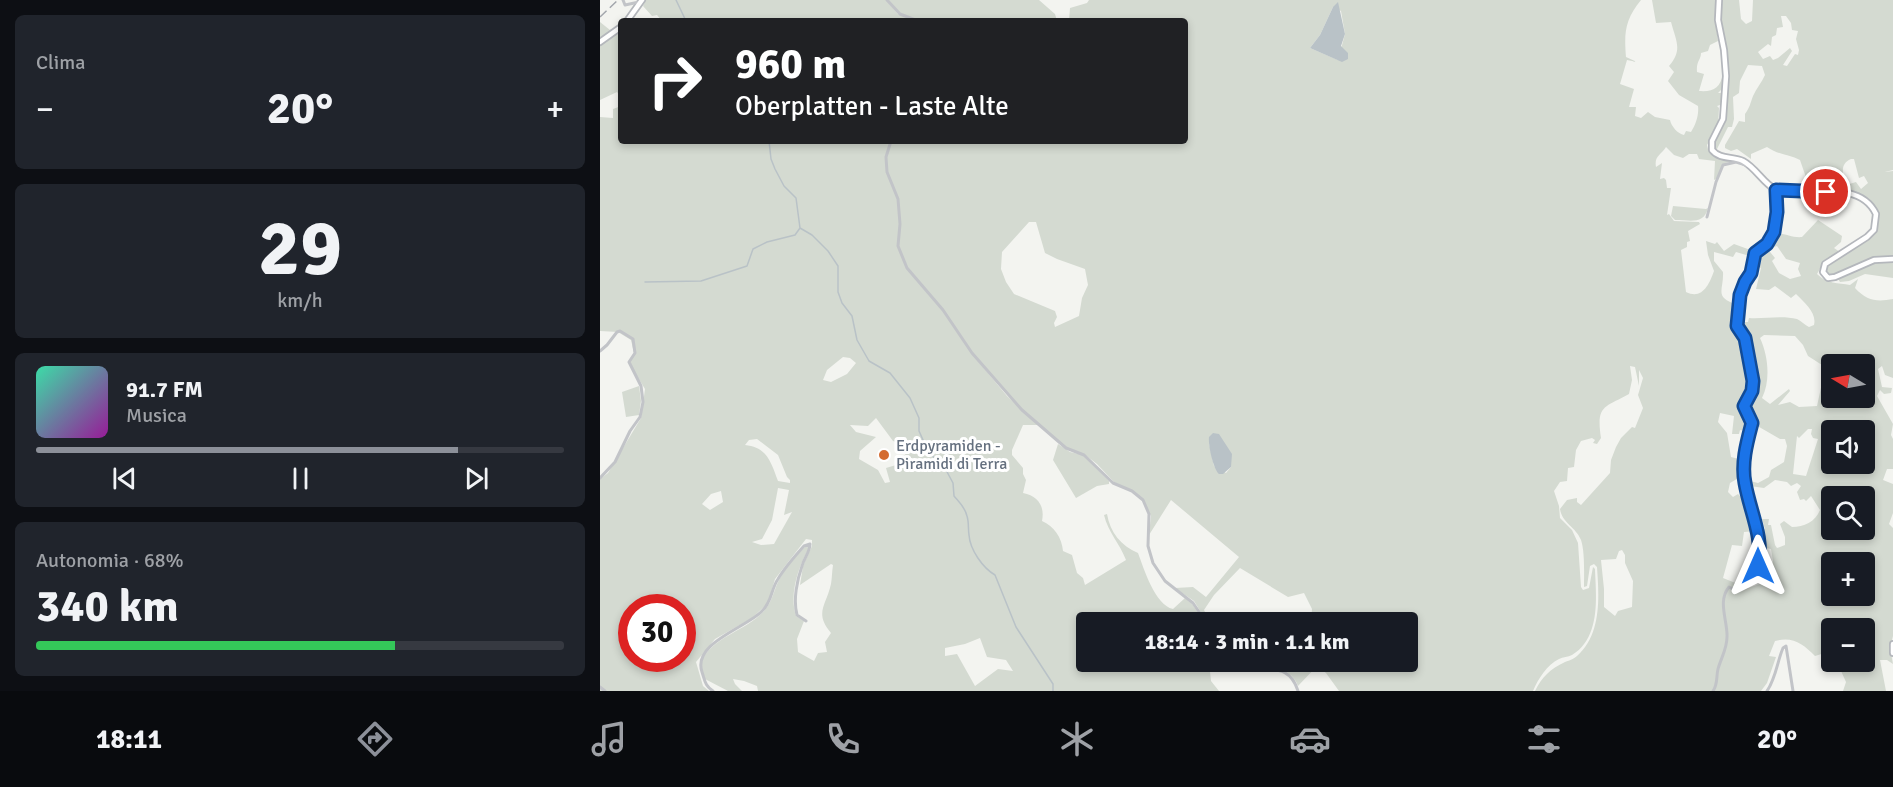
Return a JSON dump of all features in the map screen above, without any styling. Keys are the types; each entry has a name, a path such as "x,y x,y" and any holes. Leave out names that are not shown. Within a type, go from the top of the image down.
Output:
{"main road":[{"path":"1719,0 1718,20 1726,63 1726,76 1723,119 1711,146 1712,150 1717,155 1739,159 1776,190 1845,193 1860,198 1874,209 1877,219 1874,230 1825,264 1823,272 1828,278 1874,260 1893,259"},
{"path":"629,18 641,2"},
{"path":"600,42 618,29"}],"street":[{"path":"623,0 625,5 641,2"},
{"path":"887,0 900,14 910,18"},
{"path":"890,144 886,157 887,172 898,199 900,224 898,246 907,268 943,310 972,353 1022,410 1066,448 1084,454 1113,483 1132,491 1143,500 1149,514 1148,546 1153,563 1165,581 1193,603 1199,612"},
{"path":"1707,217 1723,165 1733,162 1750,166"},
{"path":"1713,691 1717,684 1718,670 1724,657 1728,636 1725,622 1725,592 1729,587 1737,589 1744,579 1754,573 1760,557 1760,544 1745,485 1744,464 1752,423 1744,406 1752,391 1753,381 1745,338 1736,321 1742,287 1751,273 1755,253 1767,244 1774,232 1777,212 1776,190"},
{"path":"600,351 608,345 617,332 620,331 633,339 635,353 629,363 641,386 643,402 640,417 630,431 615,462 600,478"},
{"path":"713,691 705,684 699,663 707,650 762,612 773,596 778,579 807,543 811,546 800,573 795,608 797,615 806,621"},
{"path":"1767,691 1774,678 1778,658 1786,646 1793,691"},
{"path":"1281,672 1294,681 1298,691"},
{"path":"600,687 604,691"}],"shaded area":[{"path":"646,0 886,0 898,14 908,18 660,18 657,15 652,16 643,6"},
{"path":"888,0 1039,0 1055,14 1056,18 912,18 900,13"},
{"path":"1089,0 1641,0 1629,20 1625,40 1626,57 1637,62 1627,60 1620,84 1634,89 1629,107 1636,107 1635,116 1641,118 1648,112 1655,117 1670,120 1675,129 1684,135 1686,131 1691,132 1694,126 1698,116 1698,106 1679,95 1668,81 1674,72 1669,66 1676,55 1676,40 1671,22 1656,23 1652,0 1717,0 1715,20 1718,41 1710,45 1708,51 1701,53 1697,72 1704,74 1699,91 1716,88 1723,74 1723,88 1718,93 1723,96 1720,105 1717,106 1719,108 1718,127 1707,145 1716,157 1736,161 1725,163 1714,180 1715,161 1699,159 1697,154 1689,154 1683,158 1674,155 1666,147 1657,158 1656,167 1662,163 1660,179 1664,178 1667,188 1671,188 1667,215 1669,214 1674,221 1699,222 1700,224 1688,231 1690,241 1687,242 1687,247 1681,250 1686,292 1701,293 1714,271 1706,241 1715,244 1717,242 1724,251 1734,244 1756,252 1753,257 1736,252 1733,257 1714,252 1714,261 1723,272 1723,296 1738,305 1736,325 1746,347 1752,375 1750,391 1743,406 1751,421 1748,431 1740,430 1739,434 1732,434 1734,416 1720,413 1718,422 1727,433 1731,457 1743,460 1742,476 1730,483 1728,492 1733,497 1738,494 1742,498 1748,498 1755,531 1744,532 1742,546 1732,545 1723,578 1748,588 1769,581 1773,561 1771,549 1766,548 1761,552 1754,518 1759,532 1765,529 1762,519 1769,519 1768,525 1771,525 1777,548 1785,545 1785,537 1780,524 1784,521 1792,527 1805,525 1815,518 1820,510 1811,496 1806,501 1800,500 1797,492 1801,486 1797,483 1791,486 1787,482 1775,480 1764,488 1750,486 1750,492 1748,491 1746,470 1750,471 1750,481 1758,483 1769,477 1771,470 1784,462 1787,446 1785,439 1780,439 1754,424 1754,420 1745,409 1754,388 1754,377 1747,342 1738,320 1738,316 1745,322 1748,322 1749,318 1785,317 1797,319 1809,327 1814,325 1812,312 1796,294 1791,298 1775,286 1769,290 1756,289 1761,268 1758,266 1756,254 1766,247 1775,258 1772,261 1779,273 1790,279 1801,276 1798,269 1800,263 1786,259 1777,246 1770,244 1774,233 1802,237 1818,220 1842,236 1841,242 1834,248 1840,252 1824,262 1817,274 1829,281 1850,285 1858,279 1855,288 1864,296 1877,300 1893,299 1893,378 1885,375 1882,366 1878,369 1882,387 1892,388 1891,393 1884,394 1880,390 1877,396 1893,424 1891,435 1893,469 1887,469 1883,480 1893,484 1893,513 1889,524 1893,528 1893,636 1890,648 1893,664 1887,660 1880,660 1886,691 1843,691 1846,682 1842,672 1875,672 1875,618 1821,618 1821,654 1815,656 1792,640 1775,641 1769,656 1776,657 1767,683 1761,691 1535,691 1551,671 1577,656 1591,637 1595,626 1598,602 1597,567 1594,564 1590,566 1587,586 1584,587 1584,557 1581,540 1563,518 1560,509 1567,500 1577,498 1577,502 1581,505 1610,473 1611,460 1621,438 1632,427 1635,428 1643,408 1638,395 1643,378 1639,370 1639,386 1635,367 1630,366 1632,380 1629,394 1608,405 1601,413 1601,438 1597,444 1593,443 1595,440 1592,438 1581,441 1576,450 1574,467 1568,468 1567,481 1560,482 1554,491 1560,518 1572,530 1578,543 1583,590 1589,588 1593,567 1595,569 1595,616 1588,638 1581,647 1572,655 1559,659 1551,665 1540,677 1533,691 1339,691 1325,672 1418,672 1418,612 1312,612 1304,593 1288,597 1240,568 1214,595 1204,610 1205,612 1201,612 1194,601 1175,588 1193,587 1206,597 1239,557 1171,500 1149,535 1151,516 1141,497 1114,482 1084,454 1067,448 1022,410 972,354 1007,396 1038,425 1023,425 1012,450 1012,455 1023,468 1026,480 1023,493 1033,497 1039,503 1042,521 1057,533 1063,551 1072,555 1077,573 1083,578 1085,585 1126,560 1106,521 1104,515 1107,514 1117,538 1138,553 1151,586 1161,601 1173,609 1185,598 1198,612 1076,612 1076,672 1210,672 1211,681 1219,691 758,691 757,686 733,679 742,691 728,691 705,679 700,664 705,655 721,640 748,624 764,611 784,572 806,546 809,548 798,572 794,590 796,616 804,621 797,639 798,652 814,661 818,653 827,652 825,642 831,633 822,615 831,584 833,565 831,564 800,585 803,566 812,546 812,540 806,539 775,579 768,603 752,618 715,639 696,662 703,686 709,691 600,691 600,479 608,473 641,418 645,389 629,363 634,353 631,340 618,332 600,331 600,117 613,118 613,109 618,107 618,144 889,144 885,158 888,172 886,157 890,144 1188,144 1188,18 1069,18 1070,8 1087,3","holes":["1333,7 1341,11 1345,34 1338,60 1310,48 1320,35","1029,222 1036,222 1045,253 1085,269 1088,285 1082,298 1079,316 1055,327 1057,317 1055,311 1014,294 1001,269 1002,252","843,357 850,358 856,363 847,374 831,382 823,380 827,370","876,418 893,441 910,447 903,458 915,464 909,470 896,465 886,468 890,482 885,483 878,470 859,459 860,451 876,437 856,432 850,425 868,426","1808,429 1812,429 1813,438 1818,439 1806,476 1793,474 1797,436 1799,438","757,439 778,455 790,483 778,481 763,452 745,445 749,440","1209,443 1231,467 1226,473 1214,466","778,488 789,490 784,515 792,512 774,544 761,545 752,542 762,539 772,520","721,491 723,502 710,510 702,504 711,494","1622,550 1633,581 1632,607 1618,611 1615,616 1604,607 1601,560 1616,559 1619,551","980,638 987,657 1006,660 1013,671 998,669 975,686 957,654 945,656 945,648"]},
{"path":"1721,0 1739,0 1741,19 1746,24 1752,21 1753,0 1893,0 1893,170 1885,172 1893,171 1893,257 1871,259 1828,276 1825,271 1827,265 1875,232 1878,219 1875,209 1868,201 1846,192 1810,189 1800,160 1796,158 1775,152 1767,147 1751,154 1751,159 1737,149 1731,151 1725,148 1739,121 1745,122 1745,114 1765,75 1762,66 1748,65 1740,81 1739,93 1733,97 1732,127 1728,127 1716,151 1714,142 1725,123 1728,65 1726,44 1719,20","holes":["1781,16 1786,16 1791,23 1792,30 1798,31 1796,39 1798,55 1795,54 1787,66 1783,65 1792,51 1790,48 1773,60 1770,56 1763,59 1758,52 1768,44 1771,46 1772,37 1776,35 1777,28 1783,27","1854,159 1859,178 1864,176 1868,183 1861,189 1856,182 1846,185 1843,167"]},
{"path":"1338,2 1345,34 1341,46 1348,53 1348,59 1342,62 1310,48"},
{"path":"600,22 610,30 618,26 618,94 600,100"},
{"path":"1673,206 1708,208 1703,217 1691,221 1675,220 1671,216"},
{"path":"1893,261 1893,278 1865,274 1849,281 1840,282 1838,279 1875,262"},
{"path":"639,386 641,401 639,415 626,417 622,392"},
{"path":"1213,433 1219,434 1232,454 1231,467 1223,474 1217,471 1211,456 1209,437"},
{"path":"1058,444 1070,452 1083,455 1109,481 1109,484 1097,486 1076,498 1053,460"},
{"path":"1286,672 1311,672 1298,686"}],"waterway":[{"path":"676,0 685,18"},
{"path":"769,144 775,169 784,186 796,198 800,228 812,235 828,251 838,266 838,292 842,303 852,316 857,340 869,361 890,373 910,398 919,418 919,431 928,451 946,470 953,483 954,496 966,513 970,541 975,552 982,563 995,575 1016,627 1053,684 1053,691"},
{"path":"645,282 701,281 747,266 753,249 767,242 795,235 800,228"}],"railway":[{"path":"600,17 618,0"}],"place":[{"name":"Erdpyramiden - Piramidi di Terra","path":"884,455"}],"route":[{"path":"1758,566 1761,548 1745,485 1744,464 1748,434 1752,423 1744,406 1752,391 1753,381 1744,334 1736,321 1740,295 1751,273 1755,253 1767,244 1774,232 1777,212 1776,190 1826,192"}]}
